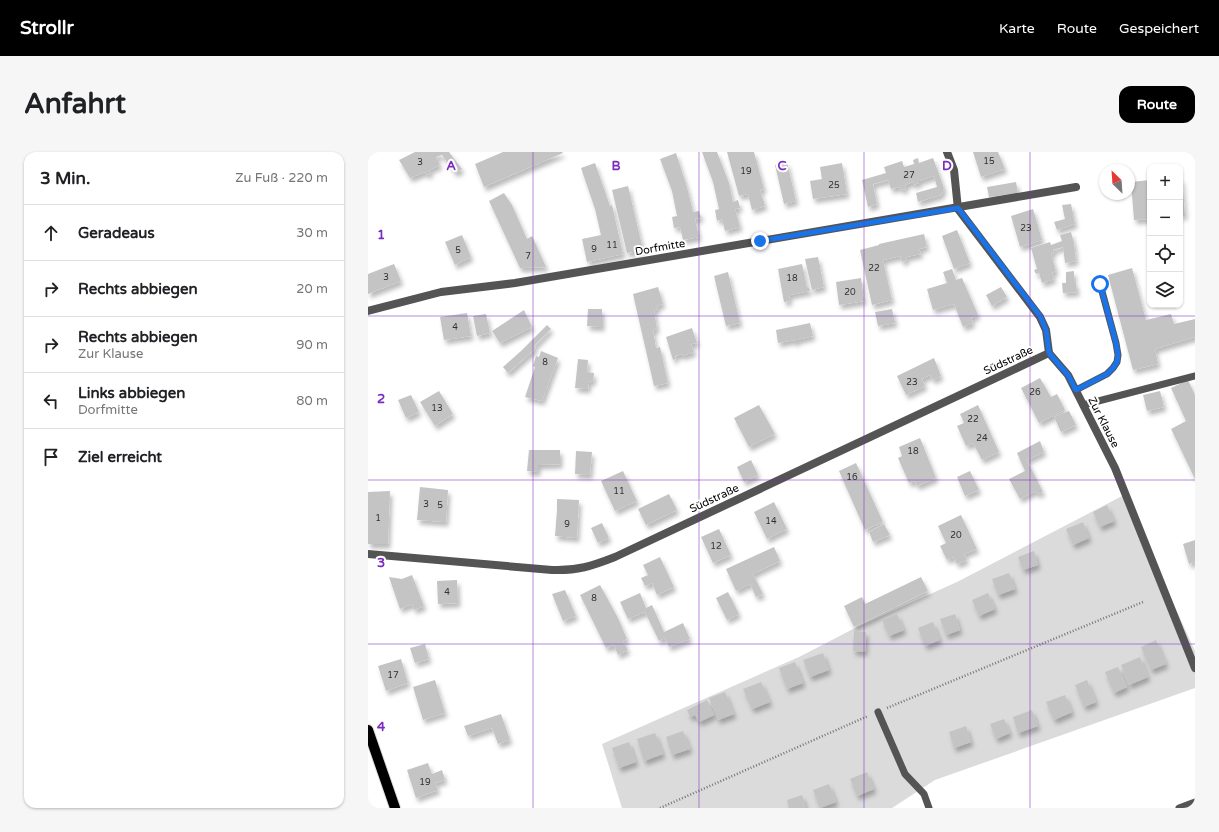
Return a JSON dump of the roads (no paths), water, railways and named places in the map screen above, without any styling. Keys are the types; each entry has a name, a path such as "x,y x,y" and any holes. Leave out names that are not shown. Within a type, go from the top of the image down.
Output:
{"main road":[{"path":"368,730 394,808"}],"street":[{"path":"947,152 954,170 958,208 1040,316 1046,330 1049,353"},
{"path":"958,208 1076,187"},
{"name":"Dorfmitte","path":"368,311 441,292 515,283 958,208"},
{"name":"Zur Klause","path":"1049,353 1068,375 1115,468 1195,668"},
{"name":"Südstraße","path":"368,554 552,570 567,570 591,566 615,557 1049,353"}],"lane":[{"path":"1076,390 1107,374 1117,362 1118,355 1116,343 1100,284"},
{"path":"1083,405 1195,376"},
{"path":"878,712 905,774 924,794 929,808"},
{"path":"1179,808 1195,802"}]}
